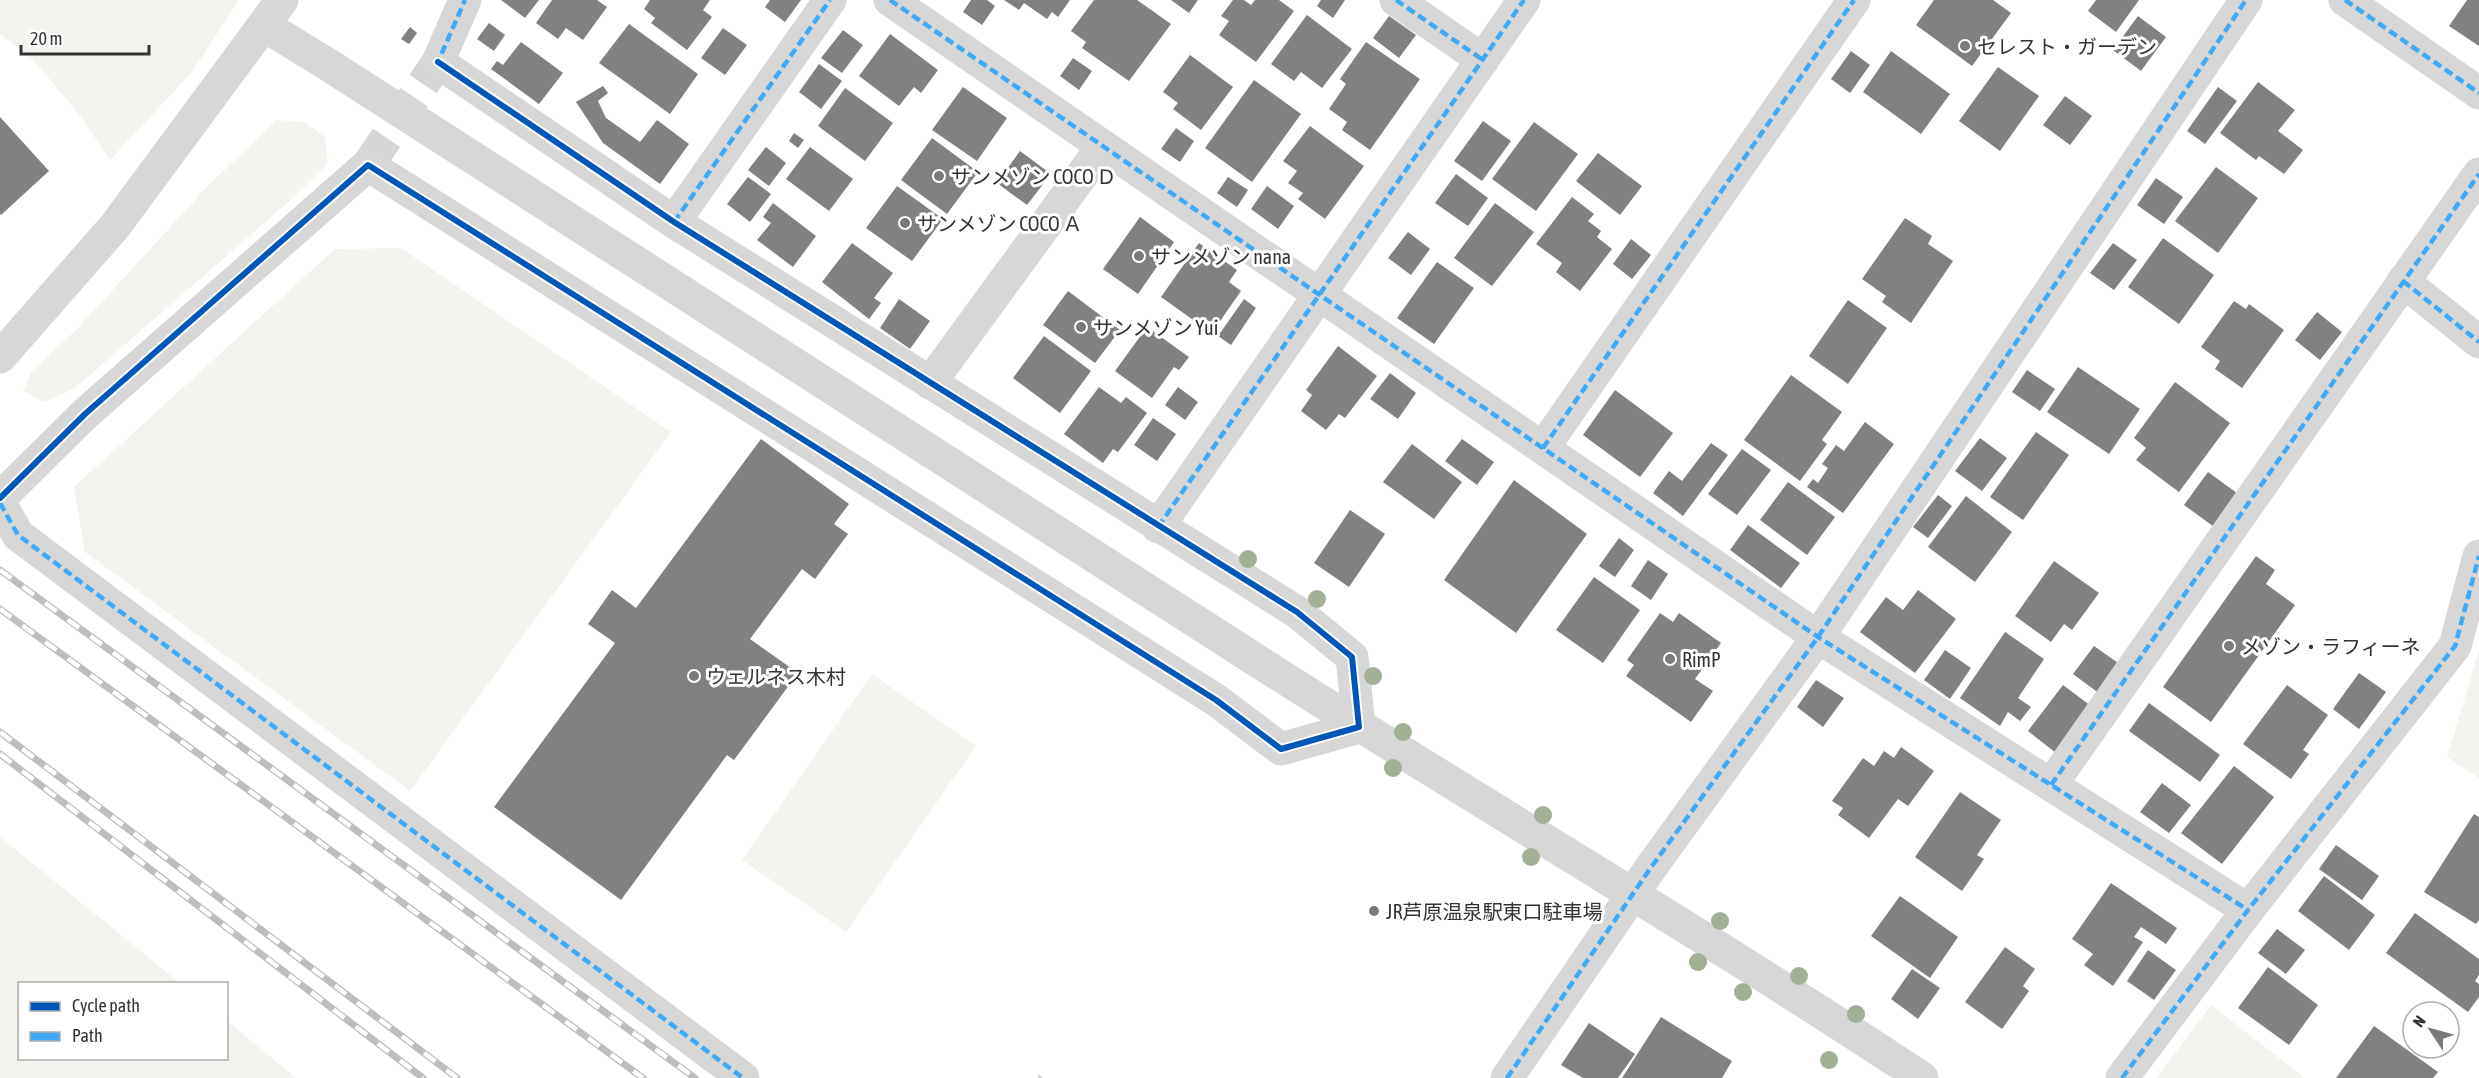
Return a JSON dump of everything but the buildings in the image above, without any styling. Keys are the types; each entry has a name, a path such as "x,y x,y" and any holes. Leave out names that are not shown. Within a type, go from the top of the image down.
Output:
{"street":[{"path":"465,0 438,62 674,222 1297,612 1352,657 1359,727"},
{"path":"674,222 830,0"},
{"path":"890,0 1818,637 2248,910"},
{"path":"1396,0 1483,60"},
{"path":"1158,527 1524,0"},
{"path":"1543,448 1854,0"},
{"path":"1507,1078 1632,896 1818,637 2246,0"},
{"path":"2344,0 2479,93"},
{"path":"2,354 115,226 273,13 327,64 1359,727 1790,991 1922,1078"},
{"path":"930,383 1103,146"},
{"path":"0,498 85,414 368,165 1216,700 1281,748 1359,727"},
{"path":"2051,785 2479,174"},
{"path":"2403,281 2479,342"},
{"path":"0,503 18,535 743,1078"},
{"path":"2122,1078 2248,910 2456,646 2479,556"}],"path":[{"path":"1039,1078 1042,1073"}],"shaded area":[{"path":"0,0 239,0 192,72 110,160 61,92 32,61 0,34"},
{"path":"276,120 304,122 325,137 328,163 295,196 75,388 45,402 23,391 32,371 77,329 205,189"},
{"path":"401,248 671,432 410,791 85,552 74,487 335,249"},
{"path":"2479,651 2479,778 2447,757"},
{"path":"872,674 976,746 846,932 742,860"},
{"path":"0,837 179,982 18,982 18,1060 228,1060 228,1022 296,1078 0,1078"},
{"path":"2211,1005 2305,1078 2156,1078"}],"tunnel":[{"path":"368,165 438,62"}],"railway":[{"path":"0,570 695,1078"},
{"path":"0,609 643,1078"},
{"path":"0,732 457,1078"},
{"path":"0,754 423,1078"}],"marked path":[{"path":"442,64 438,62 465,0"},
{"path":"674,222 830,0"},
{"path":"890,0 1818,637 2248,910"},
{"path":"1396,0 1483,60"},
{"path":"1158,527 1524,0"},
{"path":"1543,448 1854,0"},
{"path":"1507,1078 1652,866 1818,637 2246,0"},
{"path":"2345,0 2479,93"},
{"path":"2051,785 2479,174"},
{"path":"2403,281 2479,342"},
{"path":"0,503 18,535 743,1078"},
{"path":"2122,1078 2248,910 2455,646 2479,556"}],"cycle path":[{"path":"0,498 85,414 368,165 1216,700 1281,749 1359,727 1352,657 1297,612 674,222 438,62"}],"place":[{"name":"セレスト・ガーデン","path":"1965,46"},
{"name":"サンメゾン COCO Ｄ","path":"939,176"},
{"name":"サンメゾン COCO Ａ","path":"905,223"},
{"name":"サンメゾン nana","path":"1139,256"},
{"name":"サンメゾン Yui","path":"1081,327"},
{"name":"メゾン・ラフィーネ","path":"2229,646"},
{"name":"RimP","path":"1670,659"},
{"name":"ウェルネス木村","path":"694,676"},
{"name":"JR芦原温泉駅東口駐車場","path":"1374,911"}]}
